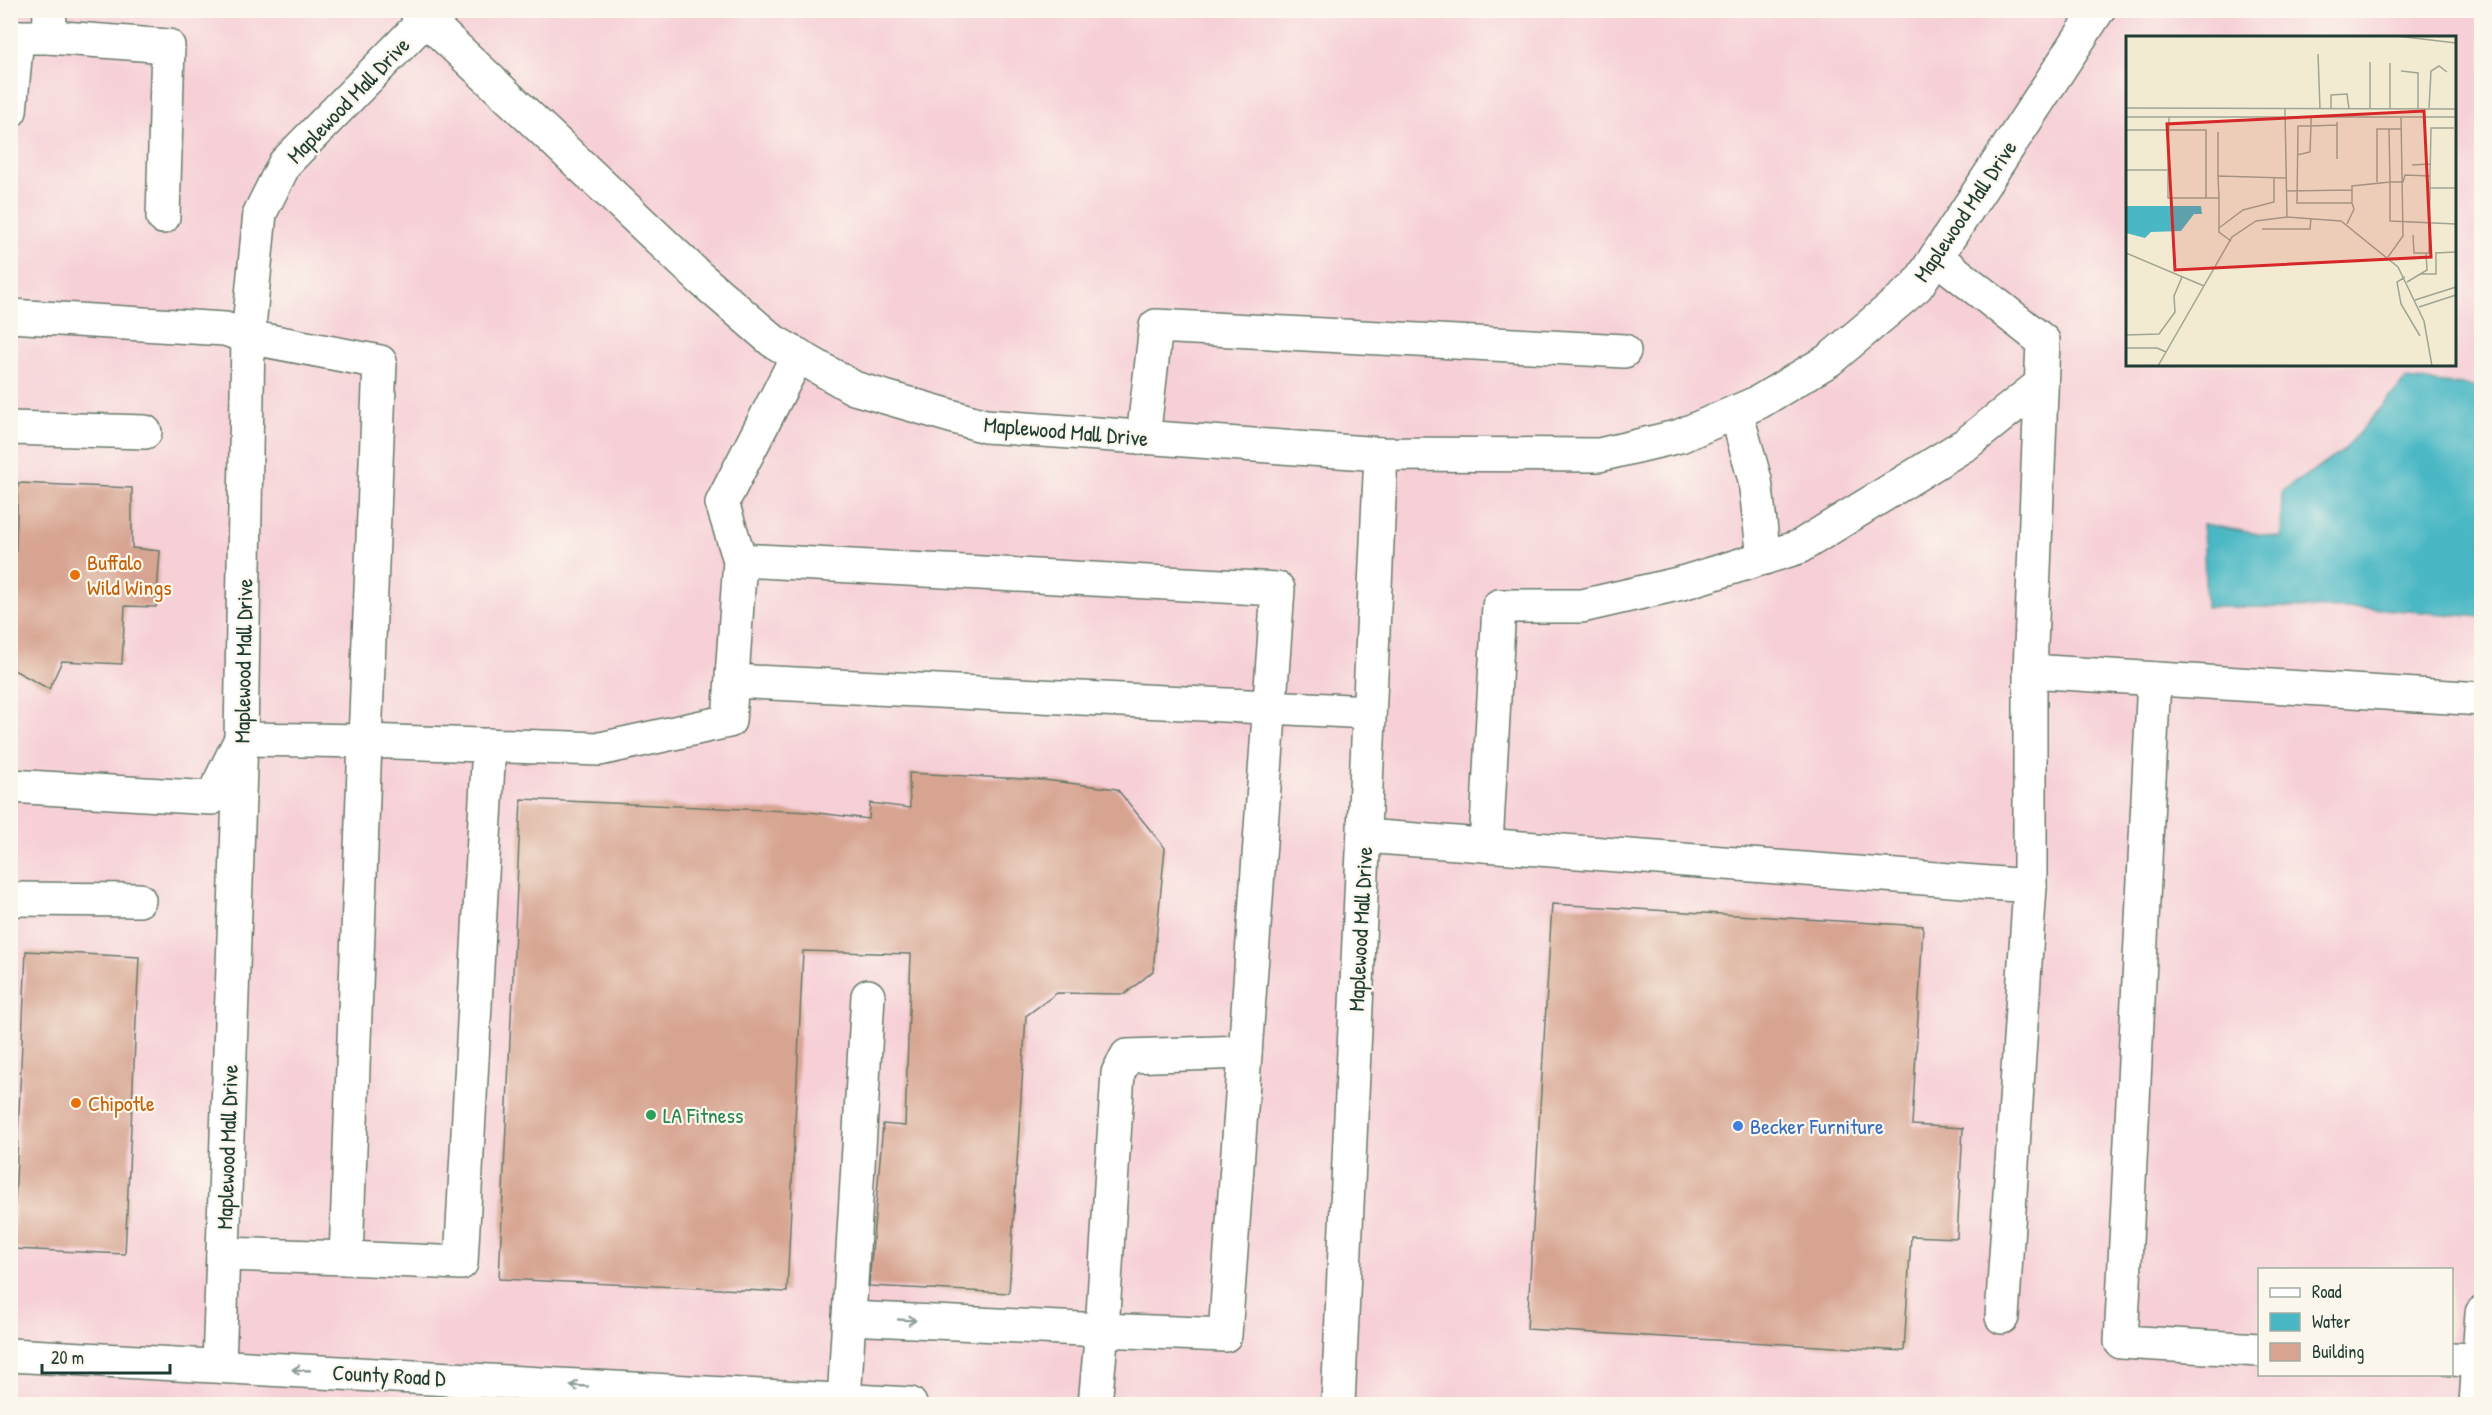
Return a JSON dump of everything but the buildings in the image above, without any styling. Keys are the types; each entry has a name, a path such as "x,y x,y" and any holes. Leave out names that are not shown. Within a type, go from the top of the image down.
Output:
{"street":[{"name":"Maplewood Mall Drive","path":"219,1365 241,738 248,337 260,213 285,164 420,16 700,279 772,341 854,388 985,426 1381,454 1599,455 1680,436 1759,402 1829,360 1917,286 2098,10"},
{"path":"10,111 14,37 49,24 168,46 163,217"},
{"path":"1936,257 2043,341 2030,671 2030,886 2002,1317"},
{"path":"10,316 209,327 248,337 380,362 346,1258"},
{"path":"1143,438 1156,326 1624,351"},
{"path":"10,786 212,798 241,738 600,749 729,721 740,560 722,503 798,356"},
{"path":"1486,845 1499,606 1582,606 1682,583 1799,548 1966,444 2040,385"},
{"path":"1736,412 1755,480 1764,558"},
{"path":"10,428 145,432"},
{"name":"Maplewood Mall Drive","path":"1338,1404 1381,454"},
{"path":"740,560 1278,589 1225,1335 849,1318"},
{"path":"2030,671 2481,699"},
{"path":"2154,679 2121,1342 2258,1350"},
{"path":"732,681 1369,712"},
{"path":"223,1254 461,1263 489,745"},
{"path":"1364,836 2030,886"},
{"path":"10,899 139,900"},
{"path":"844,1401 868,996"},
{"path":"1095,1404 1102,1330 1118,1073 1127,1056 1245,1052"},
{"path":"2476,1404 2470,1360 2481,1314"},
{"name":"County Road D","path":"10,1355 910,1404"}],"shaded area":[{"path":"11,11 2481,11 2481,1404 11,1404"}],"water":[{"path":"2406,379 2481,387 2481,617 2369,608 2206,607 2203,524 2281,538 2282,491 2343,451"}],"place":[{"name":"Buffalo Wild Wings","path":"75,575"},
{"name":"Chipotle","path":"76,1103"},
{"name":"LA Fitness","path":"651,1115"},
{"name":"Becker Furniture","path":"1738,1126"}]}
